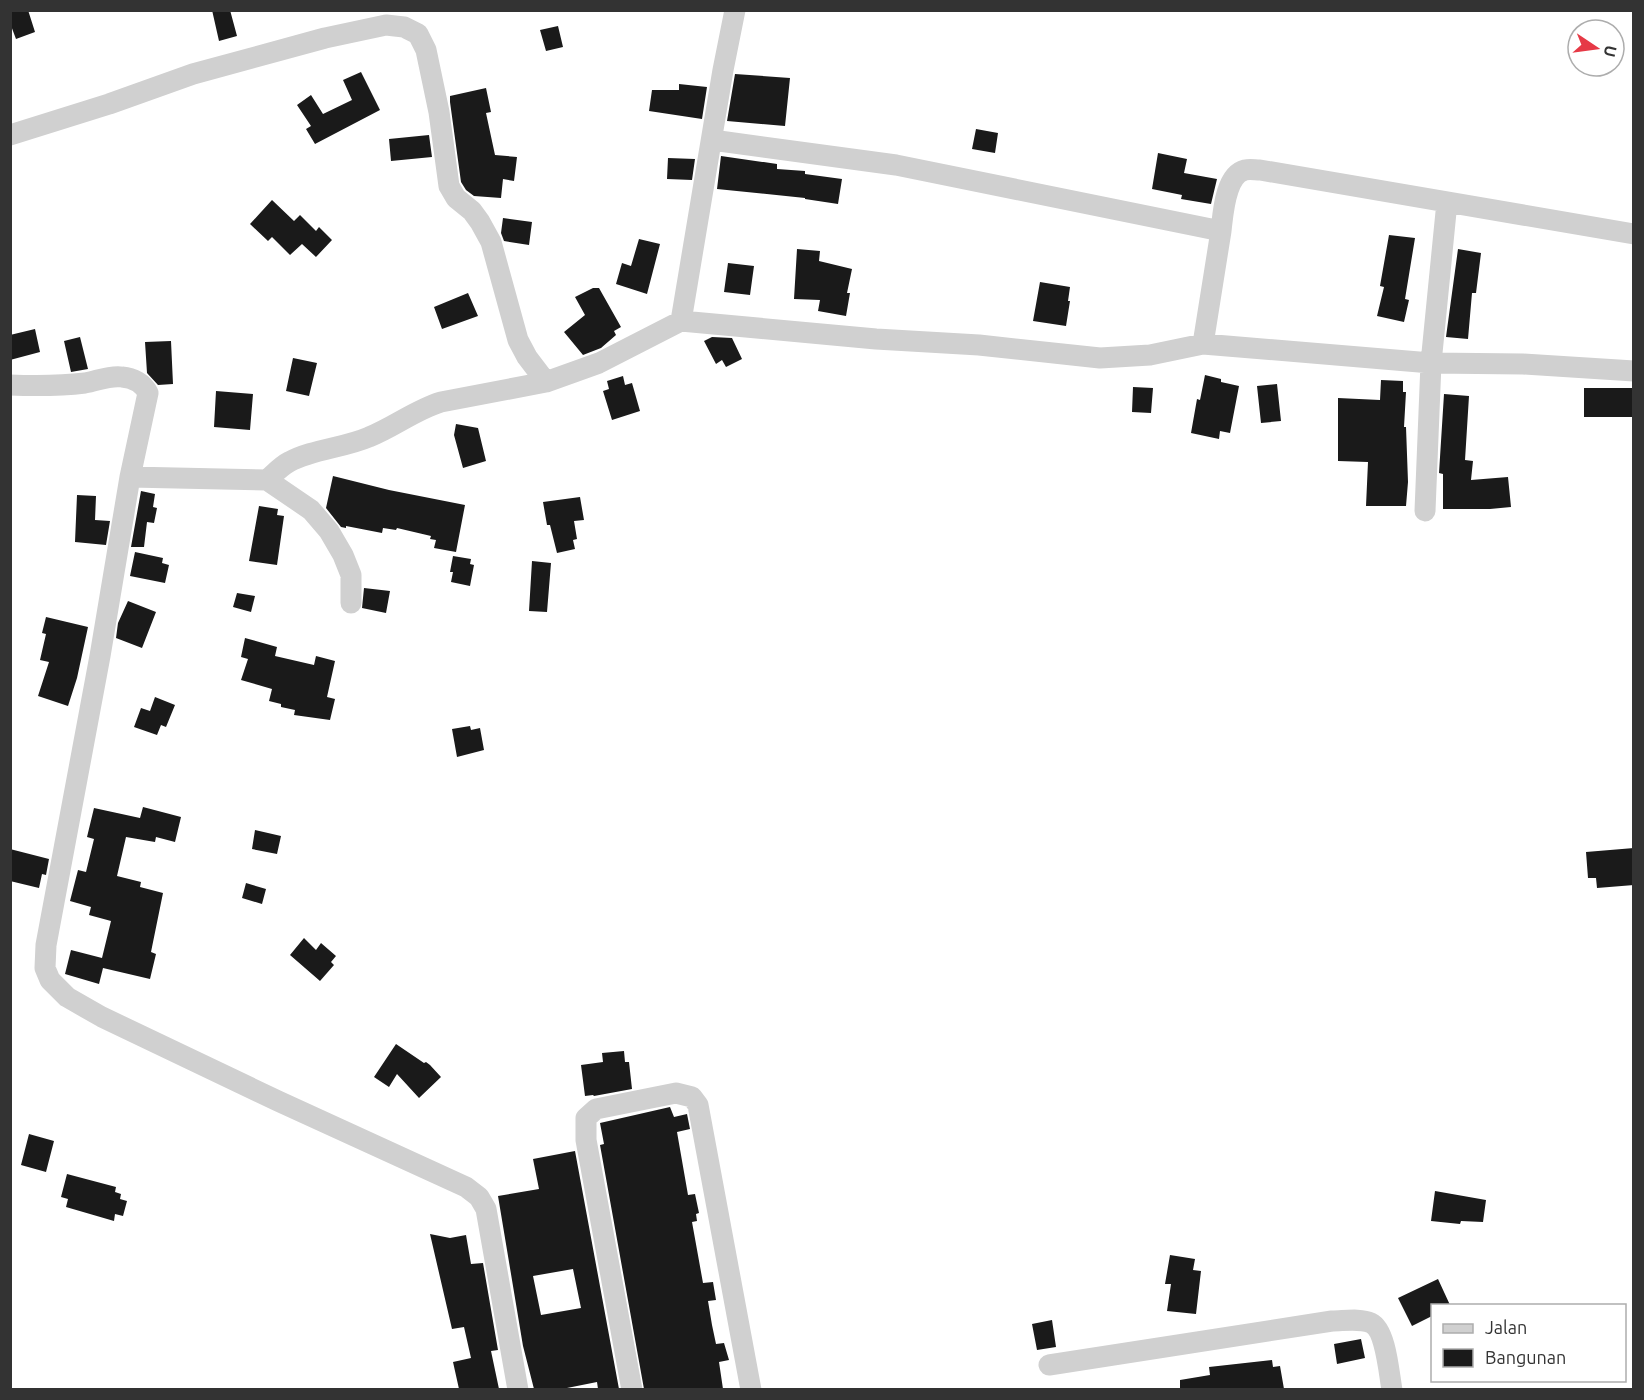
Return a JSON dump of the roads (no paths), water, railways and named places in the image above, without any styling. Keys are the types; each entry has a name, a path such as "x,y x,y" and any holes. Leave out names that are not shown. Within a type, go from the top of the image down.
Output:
{"street":[{"path":"681,321 735,10"},
{"path":"10,135 193,75 325,38 386,25 404,27 418,34 426,50 439,111 449,186 456,198 472,211 491,242 518,340 527,357 546,382"},
{"path":"712,140 896,165 1221,231"},
{"path":"1203,344 1226,195 1233,178 1244,170 1260,170 1634,234"},
{"path":"1425,511 1431,363 1447,202"},
{"path":"267,480 286,463 373,436 424,407 546,382 599,363 681,321 876,339 979,345 1100,358 1150,355 1203,344 1431,363 1523,364 1634,371"},
{"path":"10,385 57,386 116,376 125,377 145,386 148,393 130,477 106,624 46,945 45,968 50,980 67,997 102,1017 466,1187 479,1197 486,1209 518,1389"},
{"path":"130,477 267,480 311,510 329,531 351,575 351,603"},
{"path":"632,1389 586,1140 586,1118 596,1109 676,1093 692,1097 698,1105 751,1389"},
{"path":"1049,1365 1332,1321 1362,1321 1372,1323 1380,1332 1392,1389"}]}
